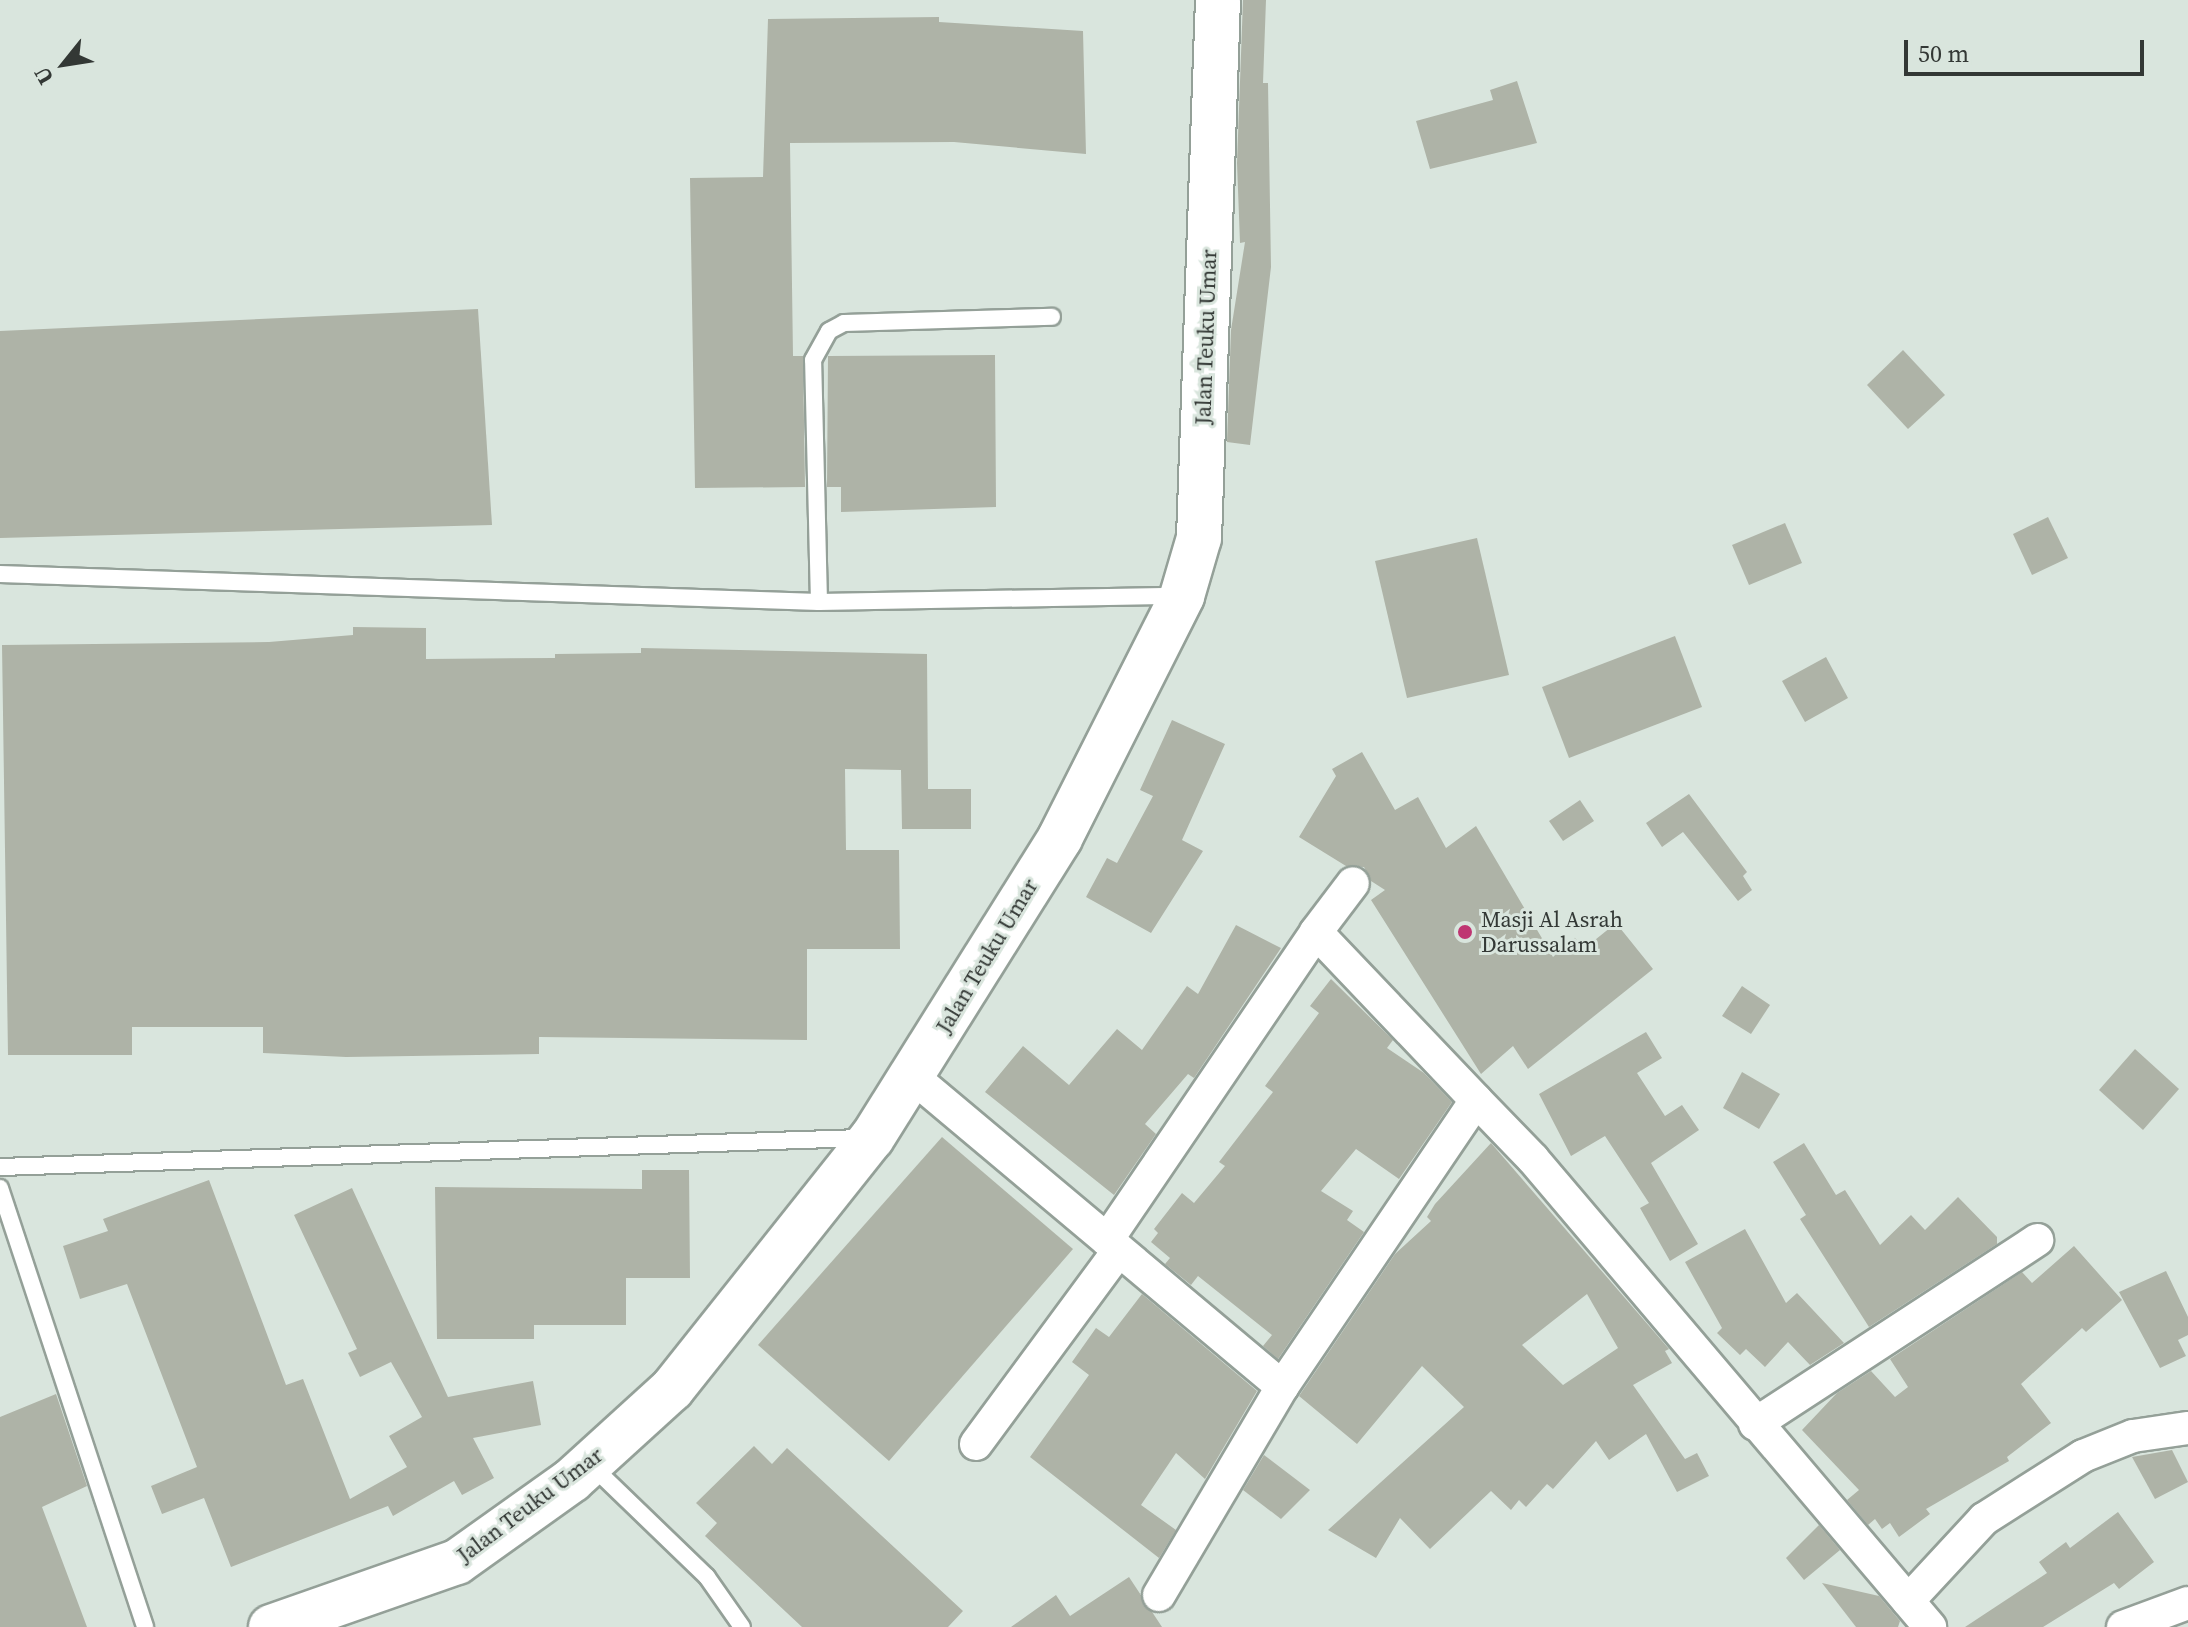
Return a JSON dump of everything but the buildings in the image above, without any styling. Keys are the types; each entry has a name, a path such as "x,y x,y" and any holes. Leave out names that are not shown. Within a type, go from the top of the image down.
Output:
{"main road":[{"name":"Jalan Teuku Umar","path":"271,1627 457,1562 589,1464 672,1389 872,1138 1060,838 1182,596 1199,538 1218,0"}],"street":[{"path":"976,1444 1113,1245 1316,932 1353,883"},
{"path":"1316,932 1533,1159 1930,1627"},
{"path":"913,1077 1282,1387"},
{"path":"1159,1595 1282,1387 1476,1100"},
{"path":"1755,1424 2037,1240"},
{"path":"1908,1601 1984,1519 2083,1456 2133,1436 2188,1428"},
{"path":"2123,1627 2188,1603"}],"lane":[{"path":"819,602 813,360 829,331 844,323 1052,317"},
{"path":"0,574 819,602 1182,596"},
{"path":"0,1167 872,1138"},
{"path":"0,1188 145,1627"},
{"path":"589,1464 707,1577 742,1627"}],"place":[{"name":"Masji Al Asrah Darussalam","path":"1465,932"}]}
